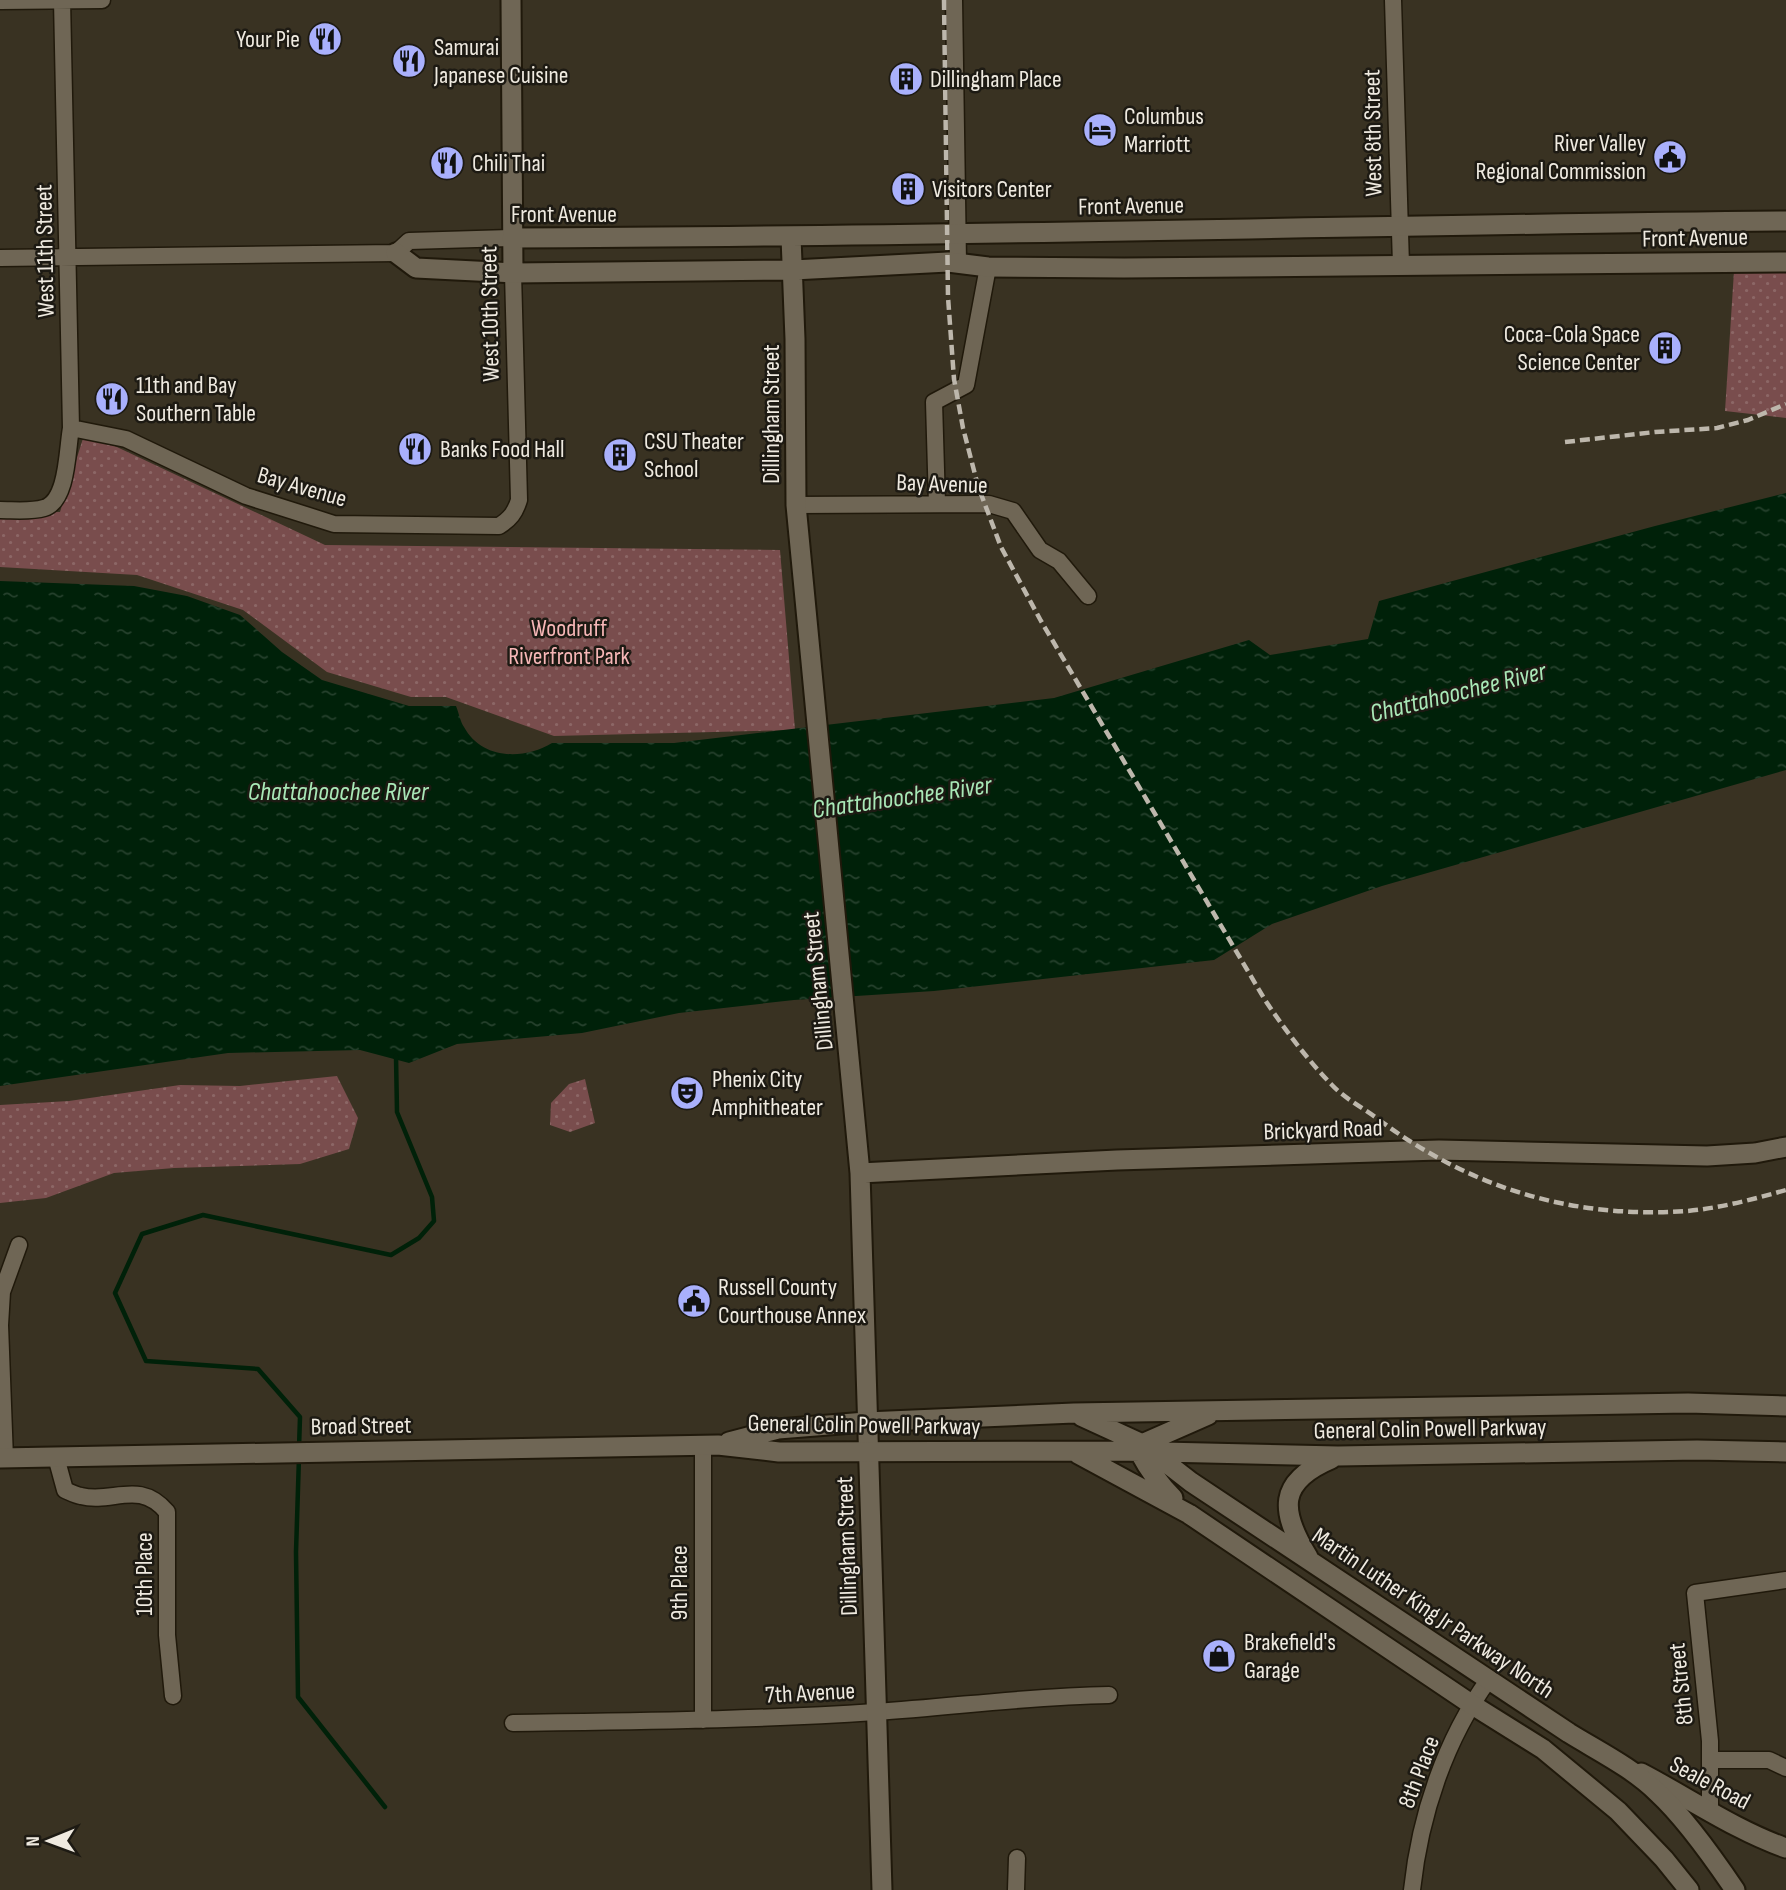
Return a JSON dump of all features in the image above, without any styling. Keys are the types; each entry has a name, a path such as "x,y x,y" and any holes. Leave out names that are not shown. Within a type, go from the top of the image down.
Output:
{"street":[{"name":"West 11th Street","path":"0,510 35,510 51,506 57,500 62,488 71,428 62,0"},
{"path":"0,1 102,0"},
{"name":"West 10th Street","path":"511,0 512,238 519,500"},
{"path":"954,0 958,262"},
{"name":"West 8th Street","path":"1393,0 1401,265"},
{"name":"Front Avenue","path":"1786,221 1398,225 957,235 512,238 409,241 396,253 416,268 513,273 793,270 958,262 988,267 1786,262"},
{"name":"Dillingham Street","path":"791,237 796,505 856,1109 860,1173 882,1890"},
{"path":"0,258 396,253"},
{"path":"937,504 934,402 966,385 988,267"},
{"name":"Bay Avenue","path":"71,428 126,439 246,496 334,524 499,526 510,519 519,500"},
{"name":"Bay Avenue","path":"796,505 989,504 1013,511 1040,550 1059,561 1088,596"},
{"name":"Brickyard Road","path":"860,1173 1117,1160 1439,1150 1707,1156 1755,1153 1786,1147"},
{"path":"2,1459 2,1292 19,1245"},
{"name":"General Colin Powell Parkway","path":"710,1446 778,1429 866,1422 1074,1413 1663,1404 1786,1406"},
{"path":"1189,1514 1158,1482 1146,1450 1216,1411"},
{"name":"Martin Luther King Jr Parkway North","path":"1074,1413 1146,1450 1611,1758 1658,1792 1700,1842 1735,1890"},
{"name":"General Colin Powell Parkway","path":"710,1446 779,1452 1146,1450 1338,1456 1698,1450 1786,1452"},
{"name":"Broad Street","path":"2,1459 710,1446"},
{"name":"9th Place","path":"703,1720 710,1446"},
{"path":"1074,1452 1189,1514 1471,1704 1543,1749 1594,1790 1642,1835 1689,1890"},
{"path":"1310,1595 1318,1566 1295,1536 1287,1507 1292,1487 1310,1468 1338,1456"},
{"name":"10th Place","path":"56,1457 65,1490 82,1497 135,1494 157,1500 167,1512 167,1635 173,1696"},
{"name":"8th Street","path":"1710,1812 1710,1741 1695,1593 1786,1580"},
{"name":"8th Place","path":"1412,1890 1422,1826 1431,1794 1471,1704 1489,1679"},
{"name":"7th Avenue","path":"513,1723 703,1720 877,1712 1056,1696 1109,1695"},
{"name":"Seale Road","path":"1611,1758 1710,1812 1786,1847"},
{"path":"1710,1760 1769,1760 1786,1768"},
{"path":"1016,1890 1017,1858"}],"green space":[{"path":"1786,270 1786,418 1725,411 1734,271"},
{"name":"Woodruff Riverfront Park","path":"85,432 325,545 780,550 795,730 554,736 446,697 411,697 327,672 243,610 137,575 0,567 0,513 60,512"},
{"path":"337,1076 358,1118 349,1149 300,1164 114,1173 46,1198 0,1203 0,1105 69,1101 180,1085 240,1086"},
{"path":"585,1079 595,1123 570,1132 550,1125 551,1103 569,1084"}],"water":[{"name":"Chattahoochee River","path":"1786,493 1786,770 1382,886 1272,924 1214,960 934,991 794,1000 679,1013 582,1033 457,1044 409,1063 360,1050 228,1053 0,1086 0,581 134,586 187,596 240,615 282,652 322,680 409,706 456,706 464,727 481,746 504,754 517,754 541,749 552,743 674,743 1054,698 1249,640 1270,655 1368,639 1379,601"}],"waterway":[{"path":"299,1448 300,1417 258,1369 146,1361 115,1293 142,1234 203,1215 391,1255 419,1238 434,1221 432,1197 397,1112 396,1056"},
{"path":"299,1457 296,1552 298,1697 385,1807"}],"railway":[{"path":"944,0 948,297 954,379 978,486 1001,547 1041,621 1280,1022 1322,1074 1348,1098 1413,1143 1449,1164 1524,1194 1563,1204 1644,1212 1712,1208 1786,1190"},
{"path":"1565,442 1717,428 1748,420 1786,404"}],"place":[{"name":"Your Pie","path":"325,39"},
{"name":"Samurai Japanese Cuisine","path":"409,61"},
{"name":"Dillingham Place","path":"906,79"},
{"name":"Columbus Marriott","path":"1100,130"},
{"name":"River Valley Regional Commission","path":"1670,157"},
{"name":"Chili Thai","path":"447,163"},
{"name":"Visitors Center","path":"908,189"},
{"name":"Coca-Cola Space Science Center","path":"1665,348"},
{"name":"11th and Bay Southern Table","path":"112,399"},
{"name":"Banks Food Hall","path":"415,449"},
{"name":"CSU Theater School","path":"620,455"},
{"name":"Phenix City Amphitheater","path":"687,1093"},
{"name":"Russell County Courthouse Annex","path":"694,1301"},
{"name":"Brakefield's Garage","path":"1219,1656"}]}
